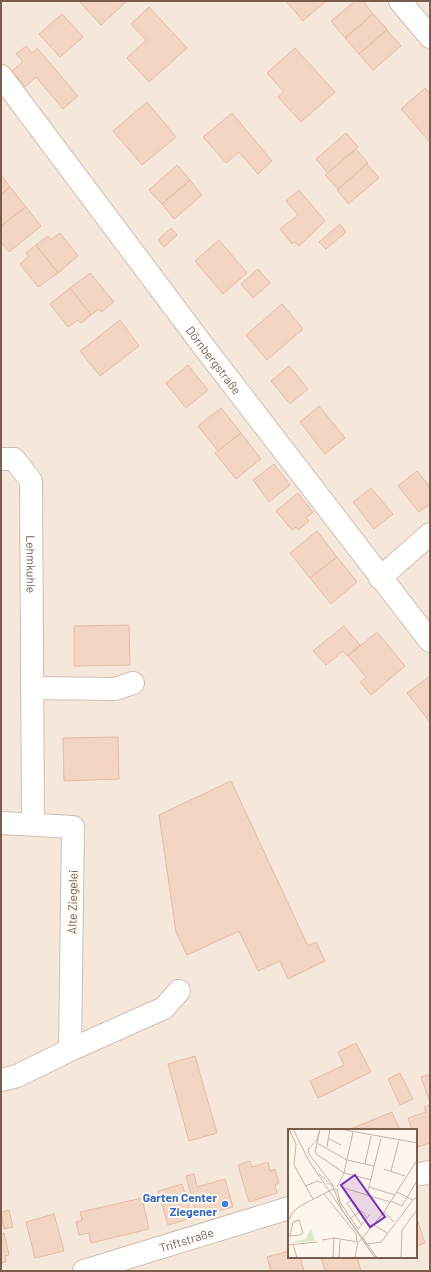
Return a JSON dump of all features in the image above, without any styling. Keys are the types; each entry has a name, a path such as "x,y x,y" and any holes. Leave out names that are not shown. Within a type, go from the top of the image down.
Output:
{"street":[{"path":"400,1 430,37"},
{"name":"Dörnbergstraße","path":"1,76 204,347 380,578 430,641"},
{"name":"Lehmkuhle","path":"1,459 14,459 31,481 33,824"},
{"path":"380,578 430,534"},
{"path":"32,688 115,689 133,683"},
{"name":"Alte Ziegelei","path":"1,823 73,827 70,1050"},
{"path":"1,1080 17,1076 70,1050 164,1008 179,991"},
{"path":"417,1175 430,1172"},
{"name":"Triftstraße","path":"94,1270 288,1208"}],"shaded area":[{"path":"1,1 430,1 430,1271 1,1271"}],"building":[{"path":"79,1 127,1 101,25"},
{"path":"286,1 326,1 303,21"},
{"path":"355,1 363,1 373,14 345,38 331,21"},
{"path":"149,7 187,48 149,82 127,58 146,40 131,24"},
{"path":"62,14 83,37 60,57 39,34"},
{"path":"373,14 387,29 359,54 345,38"},
{"path":"387,30 401,46 373,70 359,54"},
{"path":"26,46 32,53 37,48 78,96 63,109 36,77 25,87 12,71 23,62 16,54"},
{"path":"295,48 335,92 301,122 278,97 284,92 267,73"},
{"path":"425,88 430,94 430,142 401,109"},
{"path":"147,102 176,137 142,165 113,131"},
{"path":"232,113 272,161 258,174 239,152 226,163 203,137"},
{"path":"346,133 358,147 328,173 316,159"},
{"path":"356,149 368,163 338,189 325,175"},
{"path":"367,164 379,178 348,204 337,190"},
{"path":"177,165 190,180 162,204 149,190"},
{"path":"1,175 10,187 1,195"},
{"path":"190,180 202,195 174,219 162,204"},
{"path":"10,187 26,207 1,226 1,195"},
{"path":"299,190 325,221 299,246 295,242 292,244 280,229 298,215 286,201"},
{"path":"26,207 41,226 9,252 1,242 1,226"},
{"path":"340,224 346,232 326,249 319,242"},
{"path":"171,228 177,235 164,247 158,240"},
{"path":"60,233 78,256 58,273 36,245 48,236 51,240"},
{"path":"219,240 247,273 223,294 195,261"},
{"path":"36,245 58,273 38,287 20,264 29,256 26,253"},
{"path":"258,269 270,283 253,298 241,284"},
{"path":"90,273 114,302 101,312 99,309 91,315 70,288"},
{"path":"70,288 91,315 81,323 78,320 68,327 50,304"},
{"path":"282,304 303,329 267,360 246,335"},
{"path":"120,320 139,346 100,376 80,351"},
{"path":"188,365 208,390 186,408 166,383"},
{"path":"289,366 308,389 290,404 271,381"},
{"path":"319,406 345,438 325,454 300,422"},
{"path":"221,408 241,433 218,451 198,426"},
{"path":"241,433 261,459 236,479 215,453"},
{"path":"274,464 290,485 269,502 253,480"},
{"path":"417,471 430,487 430,504 419,512 398,486"},
{"path":"371,488 393,514 374,529 353,502"},
{"path":"298,493 313,512 306,518 309,521 298,530 296,527 292,530 276,511"},
{"path":"317,531 337,557 310,578 290,553"},
{"path":"337,557 357,582 331,604 310,578"},
{"path":"129,625 130,665 74,666 74,626"},
{"path":"344,626 360,645 347,656 343,651 326,665 313,651"},
{"path":"377,632 405,666 371,695 360,682 366,677 348,656"},
{"path":"430,676 430,714 426,717 407,693"},
{"path":"430,714 430,723 426,717"},
{"path":"118,737 119,779 64,781 63,738"},
{"path":"231,781 308,946 316,942 325,961 288,979 280,961 258,971 239,931 187,955 176,932 159,815"},
{"path":"356,1043 371,1072 318,1098 310,1081 344,1065 338,1052"},
{"path":"195,1056 217,1133 189,1141 168,1064"},
{"path":"400,1073 413,1099 400,1105 388,1079"},
{"path":"430,1074 430,1100 429,1100 421,1077"},
{"path":"430,1105 430,1143 418,1147 417,1129 412,1129 408,1118 426,1112 424,1107"},
{"path":"392,1112 400,1129 350,1129"},
{"path":"250,1161 252,1167 268,1162 270,1171 275,1169 279,1183 275,1185 277,1193 249,1202 238,1165"},
{"path":"194,1174 197,1187 225,1179 233,1207 197,1217 186,1176"},
{"path":"182,1184 192,1218 168,1225 158,1191"},
{"path":"142,1198 149,1229 91,1243 89,1233 79,1235 76,1222 82,1220 80,1212"},
{"path":"9,1210 13,1227 4,1229 1,1212"},
{"path":"54,1214 64,1251 35,1258 26,1222"},
{"path":"417,1219 425,1243 417,1246"},
{"path":"4,1233 9,1255 5,1256 6,1262 1,1263 1,1234"},
{"path":"288,1251 288,1258 300,1258 304,1271 271,1271 267,1257"},
{"path":"321,1258 357,1258 361,1271 325,1271"}],"place":[{"name":"Garten Center Ziegener","path":"225,1204"}]}
